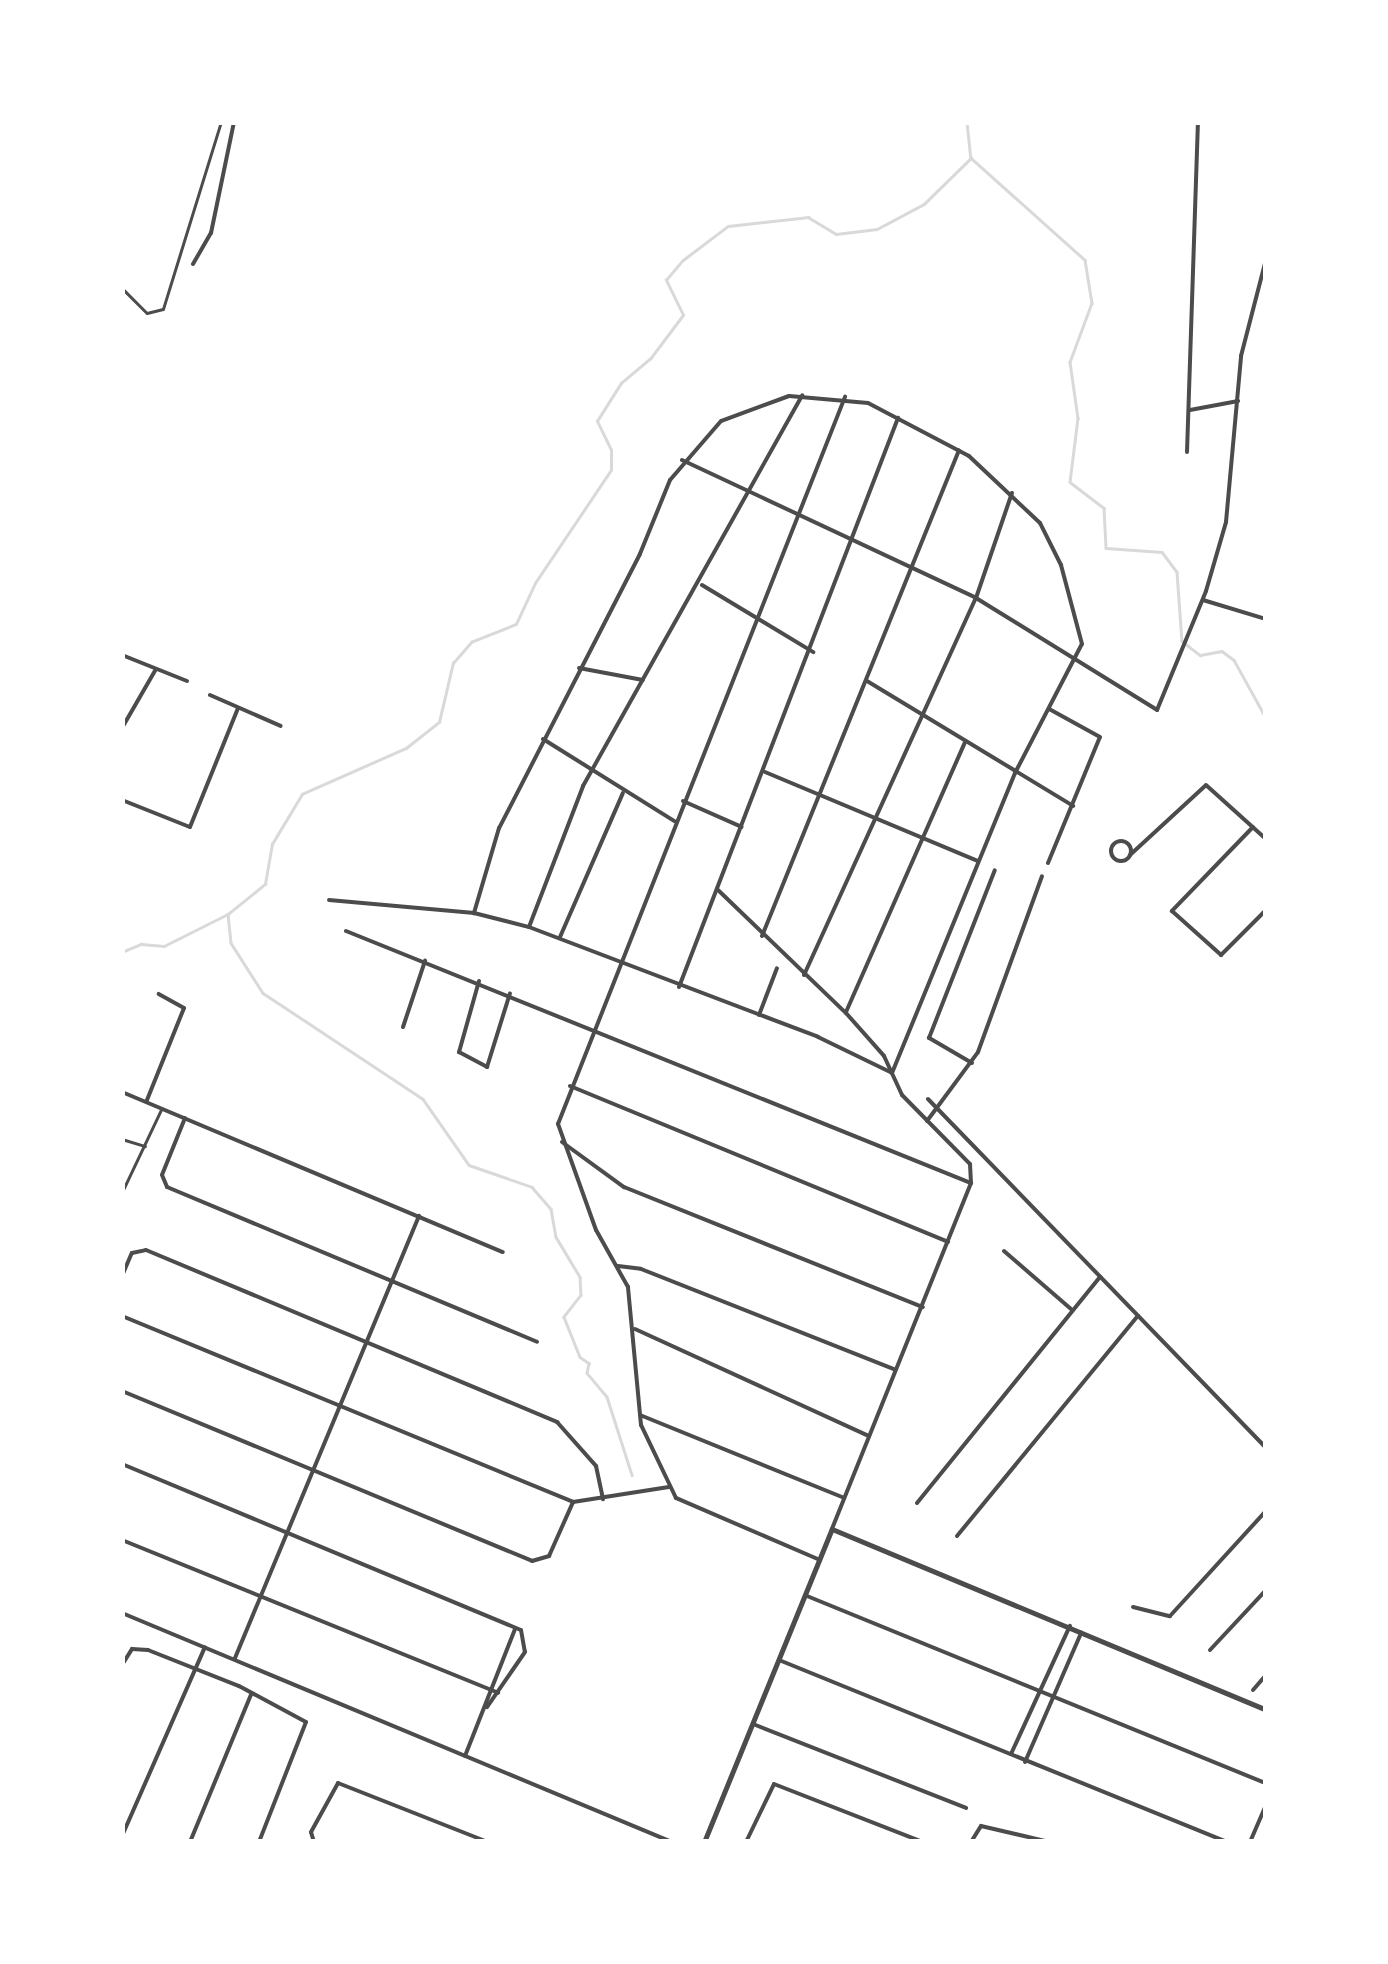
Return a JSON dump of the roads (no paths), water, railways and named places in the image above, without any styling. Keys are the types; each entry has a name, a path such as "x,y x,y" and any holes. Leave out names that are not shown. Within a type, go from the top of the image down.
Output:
{"street":[{"path":"193,264 211,234 234,122"},
{"path":"1188,452 1198,122"},
{"path":"682,460 799,511 911,570 976,598 1150,710 1165,702 1203,600 1226,522 1241,356 1266,259"},
{"path":"529,927 590,773 700,584 802,395"},
{"path":"474,913 499,828 682,460 722,421 802,395 845,397 898,417 959,450 1013,492 1040,523 1061,565 1083,630 1074,662 1016,773 978,861 892,1073"},
{"path":"820,1560 680,1503 670,1487 640,1414 635,1329 618,1266 596,1230 558,1124 674,820 845,397"},
{"path":"1190,410 1238,401"},
{"path":"679,987 813,652 898,417"},
{"path":"762,936 959,450"},
{"path":"804,975 976,598 1013,492"},
{"path":"700,584 813,652"},
{"path":"1203,600 1266,619"},
{"path":"122,654 186,681"},
{"path":"579,668 644,680"},
{"path":"122,728 156,669"},
{"path":"866,681 1072,806"},
{"path":"210,695 281,726"},
{"path":"122,800 182,825 192,825 238,708"},
{"path":"1048,863 1100,738 1049,709"},
{"path":"543,739 590,773 674,820"},
{"path":"846,1013 927,839 965,742"},
{"path":"765,772 978,861"},
{"path":"1130,855 1124,841 1112,847 1117,860 1130,855 1206,785 1266,839"},
{"path":"560,938 624,793"},
{"path":"683,801 742,828"},
{"path":"1253,826 1172,911 1193,935 1221,955 1266,910"},
{"path":"972,1064 929,1038 995,870"},
{"path":"927,1121 940,1111 972,1064 1042,876"},
{"path":"704,1842 971,1183 970,1164 927,1121 846,1013 718,890"},
{"path":"329,900 474,913 529,927 759,1015 892,1073"},
{"path":"346,932 595,1027 971,1183"},
{"path":"402,1026 425,961"},
{"path":"759,1015 777,968"},
{"path":"479,981 460,1053 487,1067 510,993"},
{"path":"146,1102 184,1008 159,994"},
{"path":"570,1086 948,1242"},
{"path":"122,1092 503,1252"},
{"path":"928,1098 1266,1448"},
{"path":"184,1118 162,1175 166,1187 537,1342"},
{"path":"562,1142 624,1187 923,1307"},
{"path":"234,1658 418,1216"},
{"path":"122,1276 132,1254 146,1250 566,1426 596,1466 603,1499"},
{"path":"1004,1251 1070,1309"},
{"path":"618,1266 641,1269 896,1370"},
{"path":"917,1503 1070,1309 1100,1277"},
{"path":"122,1316 572,1502 670,1487"},
{"path":"956,1536 1138,1316"},
{"path":"635,1329 869,1436"},
{"path":"122,1391 532,1561 549,1556 572,1502"},
{"path":"640,1414 845,1498"},
{"path":"122,1464 512,1624 527,1644 499,1694 487,1707"},
{"path":"1132,1608 1170,1616 1266,1510"},
{"path":"832,1528 1266,1710"},
{"path":"122,1540 499,1694"},
{"path":"1210,1650 1266,1590"},
{"path":"805,1595 1039,1694 1266,1783"},
{"path":"122,1613 672,1842"},
{"path":"466,1756 514,1642 512,1624"},
{"path":"1010,1756 1070,1626"},
{"path":"1026,1762 1082,1631"},
{"path":"122,1836 205,1647"},
{"path":"124,1662 139,1648 196,1668 301,1717 308,1726 259,1842"},
{"path":"779,1660 1227,1842"},
{"path":"1253,1690 1266,1675"},
{"path":"190,1842 251,1694"},
{"path":"753,1724 966,1808"},
{"path":"314,1842 310,1832 338,1782 488,1842"},
{"path":"746,1842 774,1784 924,1842"},
{"path":"1250,1842 1266,1805"},
{"path":"971,1842 982,1826 1050,1842"}],"lane":[{"path":"122,288 152,314 166,301 222,122"},
{"path":"122,1192 161,1109"},
{"path":"122,1139 146,1147"}],"waterway":[{"path":"967,122 971,158 1085,260 1092,303 1070,362 1078,418 1070,482 1104,508 1106,548 1162,552 1177,572 1182,641 1200,655 1222,651 1234,660 1266,718"},
{"path":"122,952 141,944 164,946 228,914 265,884 272,844 302,794 406,748 439,722 453,663 471,642 516,624 535,583 611,470 611,450 597,421 621,383 650,359 683,315 666,280 683,260 728,226 808,217 836,234 877,229 924,204 971,158"},
{"path":"228,914 231,943 263,993 423,1099 469,1165 532,1187 551,1209 556,1237 580,1277 581,1295 564,1317 580,1357 589,1363 587,1373 607,1397 632,1475"}]}
